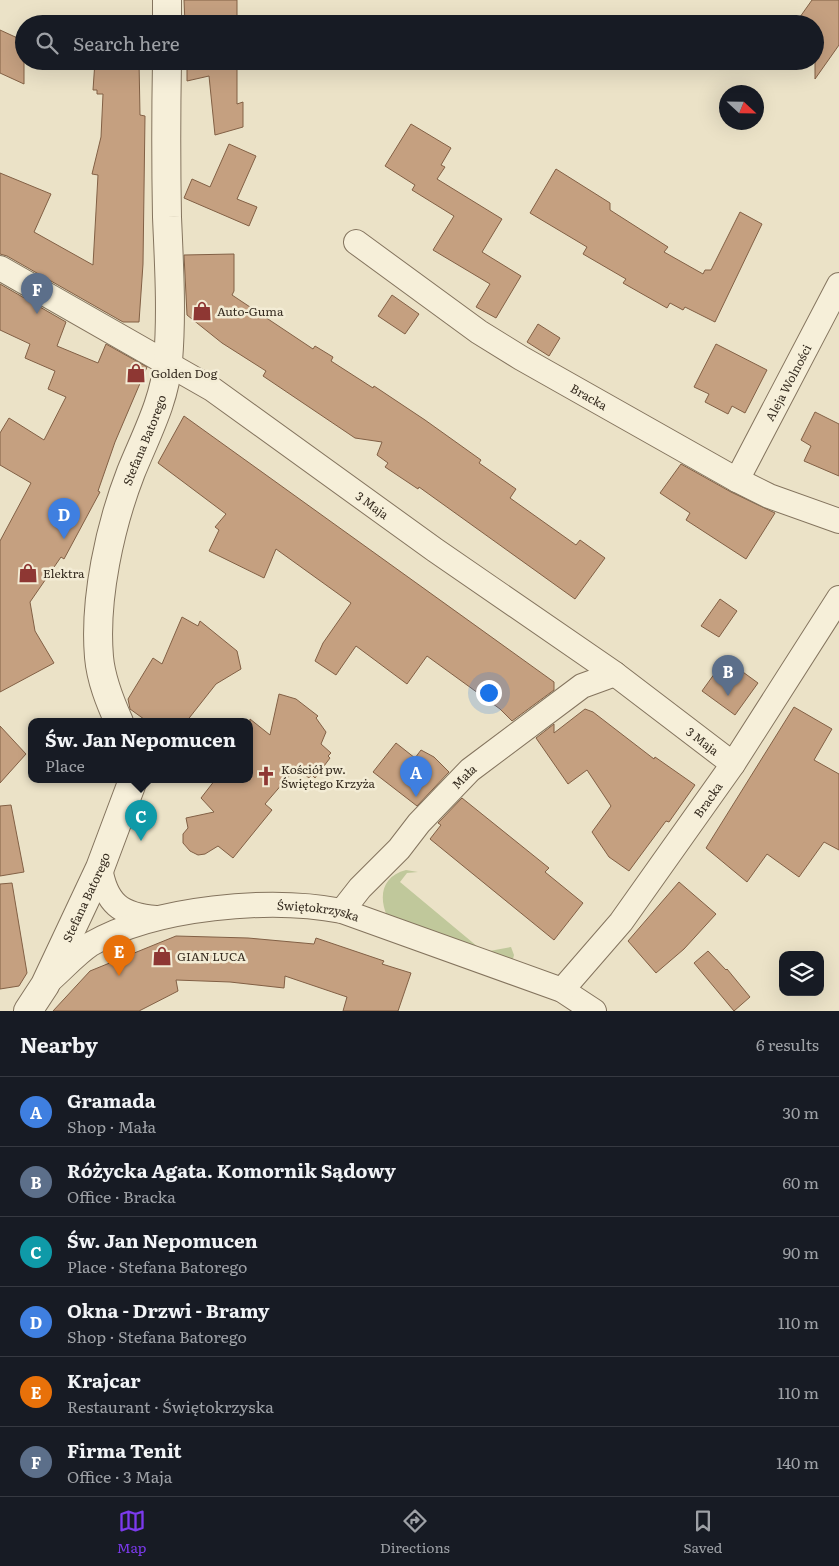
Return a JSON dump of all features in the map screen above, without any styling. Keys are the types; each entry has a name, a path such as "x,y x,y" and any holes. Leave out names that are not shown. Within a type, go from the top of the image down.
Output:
{"street":[{"path":"167,0 167,15"},
{"name":"Stefana Batorego","path":"117,718 107,692 99,659 98,627 112,533 124,494 158,408 168,362 170,310 166,158 167,70"},
{"name":"Bracka","path":"356,242 441,305 521,358 737,480 769,496 839,521"},
{"name":"3 Maja","path":"0,268 168,362 212,389 435,550 615,674 733,764"},
{"name":"Aleja Wolności","path":"737,480 839,286"},
{"name":"Bracka","path":"562,990 621,922 733,764 839,598"},
{"name":"Mała","path":"342,911 360,888 399,849 419,822 470,770 582,686 615,674"},
{"name":"Stefana Batorego","path":"29,1002 100,868 132,783"},
{"path":"100,868 104,888 111,899 132,914 156,918"},
{"name":"Świętokrzyska","path":"29,1002 90,945 127,927 156,918 236,906 280,904 311,905 342,911 562,990 594,1011"}],"green space":[{"path":"406,870 418,872 407,873 400,882 484,952 511,947 514,955 513,959 507,961 387,916 383,901 384,887 392,877"}],"building":[{"path":"184,0 237,0 237,15 185,15"},
{"path":"812,0 839,0 839,45 824,66 824,15 801,15"},
{"path":"0,30 15,37 15,70 24,70 24,84 0,73"},
{"path":"94,70 139,70 140,115 145,116 143,264 139,322 123,322 7,256 0,254 0,173 51,194 34,232 93,265 98,175 92,174 101,137 103,94 97,94 97,90 93,90"},
{"path":"187,70 237,70 237,104 243,102 243,127 215,135 209,76 187,81"},
{"path":"815,70 821,70 815,79"},
{"path":"411,124 451,148 441,165 445,167 437,179 502,219 482,252 521,276 496,318 476,307 490,284 433,250 454,216 412,190 415,185 385,166"},
{"path":"229,144 256,156 237,199 257,207 249,226 184,198 192,179 210,187"},
{"path":"556,169 610,203 610,210 668,247 664,252 703,274 705,270 711,270 740,212 762,224 715,322 685,307 683,310 670,303 667,308 623,283 626,279 583,254 587,247 530,213"},
{"path":"234,254 234,291 232,295 313,349 315,346 333,357 331,361 373,388 374,386 425,420 481,460 479,463 516,489 510,498 576,545 580,540 605,558 575,599 419,487 418,489 385,467 388,463 377,455 382,442 355,438 263,376 266,371 222,343 187,315 184,255"},
{"path":"0,284 66,322 57,346 98,363 106,344 147,367 115,442 98,491 100,492 64,559 61,557 30,602 35,631 54,663 0,692 0,541 31,483 0,465 0,433 9,418 44,440 66,397 48,389 55,371 25,358 30,344 0,330"},
{"path":"392,295 419,314 405,334 378,316"},
{"path":"538,324 560,338 549,356 527,342"},
{"path":"716,344 767,370 745,413 732,406 728,414 705,402 709,394 694,387"},
{"path":"815,412 839,424 839,476 804,461 811,446 801,440"},
{"path":"184,416 554,682 554,690 512,721 500,709 427,656 407,684 356,646 336,675 315,661 323,643 351,603 276,549 264,578 209,551 219,530 215,527 226,514 158,463"},
{"path":"681,464 731,492 775,513 746,559 686,520 690,513 660,493"},
{"path":"720,599 737,611 719,637 701,626"},
{"path":"182,617 198,626 200,621 237,651 241,669 216,684 189,718 142,718 130,709 128,699 153,658 162,664"},
{"path":"725,659 758,683 735,715 702,691"},
{"name":"Kościół pw. Świętego Krzyża","path":"279,694 296,699 318,716 316,718 326,732 321,744 331,753 328,756 330,758 315,778 312,775 309,778 296,768 265,804 272,810 233,858 218,846 205,854 198,855 190,851 183,843 183,834 188,828 186,818 214,812 201,798 213,783 253,783 253,721 270,735"},
{"path":"794,707 832,729 814,760 839,774 839,850 824,842 799,877 767,854 747,882 706,848"},
{"path":"585,709 593,712 654,759 655,757 695,785 669,822 666,821 629,871 609,857 592,832 611,806 587,770 568,784 536,738 554,724 554,733"},
{"path":"0,726 26,754 0,783"},
{"path":"396,743 415,758 421,750 434,757 449,772 417,806 373,772"},
{"path":"462,798 549,868 545,872 583,903 554,940 430,839 441,825 438,823"},
{"path":"11,805 24,872 0,876 0,806"},
{"path":"679,882 716,914 684,949 656,973 628,941"},
{"path":"12,883 27,973 19,986 0,989 0,884"},
{"path":"176,936 248,938 314,944 316,938 384,961 382,964 411,973 398,1011 343,1011 347,997 285,976 284,988 230,982 176,980 178,991 139,1011 53,1011 90,971"},
{"path":"708,951 727,969 750,997 734,1011 694,963"}],"place":[{"name":"Auto-Guma","path":"202,311"},
{"name":"Firma Tenit","path":"37,314"},
{"name":"Golden Dog","path":"136,373"},
{"name":"Okna - Drzwi - Bramy","path":"64,539"},
{"name":"Elektra","path":"28,573"},
{"name":"Różycka Agata. Komornik Sądowy","path":"728,696"},
{"name":"Kościół pw. Świętego Krzyża","path":"266,776"},
{"name":"Gramada","path":"416,797"},
{"name":"Św. Jan Nepomucen","path":"141,841"},
{"name":"GIAN LUCA","path":"162,956"},
{"name":"Krajcar","path":"119,976"}]}
